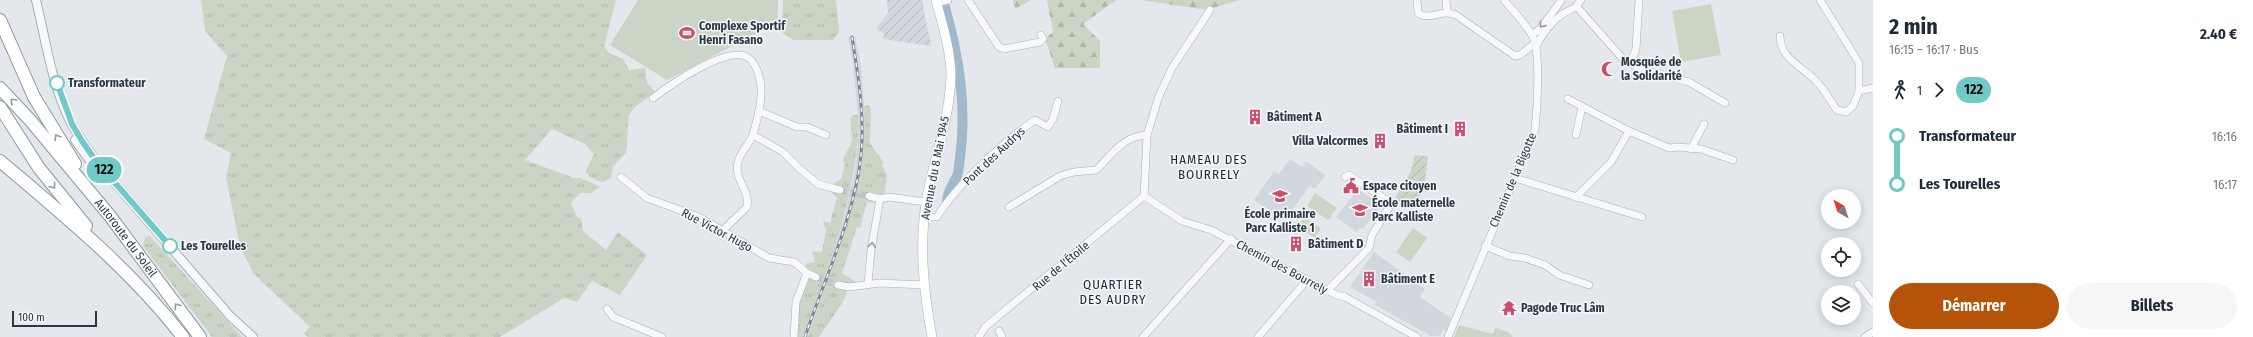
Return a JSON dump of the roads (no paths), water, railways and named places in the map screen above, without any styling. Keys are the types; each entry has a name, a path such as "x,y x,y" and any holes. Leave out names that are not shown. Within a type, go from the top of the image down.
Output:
{"highway":[{"path":"0,20 19,67 45,117 110,216"},
{"name":"Autoroute du Soleil","path":"0,88 30,120 110,216 200,337"},
{"path":"0,107 46,178 112,258"},
{"name":"Autoroute du Soleil","path":"0,161 112,258 156,304 183,337"}],"main road":[{"name":"Avenue du 8 Mai 1945","path":"932,337 925,285 923,248 924,217 950,94 950,59 937,2"}],"street":[{"path":"32,0 49,72 64,118 82,151 245,337"},
{"path":"36,0 61,95 72,124 82,141 96,161 230,316 253,337"},
{"path":"937,2 948,0"},
{"path":"968,0 1001,48 1040,42 1043,39 1041,34"},
{"path":"1417,0 1418,13 1421,15 1436,15 1447,11 1456,15 1515,56 1520,55 1541,37 1568,9 1577,7 1581,0"},
{"path":"1446,0 1447,11"},
{"path":"1504,0 1534,42"},
{"path":"1630,63 1636,49 1639,0"},
{"path":"1780,36 1780,44 1787,57 1818,82 1837,110 1846,112 1850,109 1859,91 1859,63 1820,0"},
{"path":"1534,42 1540,29 1562,1 1568,9"},
{"path":"1577,7 1623,59 1644,70 1689,82 1725,103"},
{"path":"1144,196 1147,135 1158,96 1172,68 1210,10"},
{"name":"Chemin de la Bigotte","path":"1448,337 1535,130 1537,112 1534,42"},
{"path":"653,98 694,70 734,56 744,56 752,60 761,86 759,112 753,135 738,163 737,171 748,197 747,208 723,230"},
{"path":"1859,91 1873,88"},
{"path":"1568,99 1629,131 1669,148 1678,147 1701,149 1733,160"},
{"name":"Pont des Audrys","path":"924,217 937,218 966,182 1017,132 1035,120 1048,126 1053,119 1058,101"},
{"path":"1576,135 1582,107"},
{"path":"759,112 797,126 806,127 826,136"},
{"path":"1691,149 1704,124"},
{"path":"1576,197 1611,162 1629,131"},
{"path":"753,135 782,152 818,184 840,190"},
{"path":"1009,207 1060,176 1074,172 1096,170 1120,144 1140,135 1147,135"},
{"path":"1327,290 1369,248 1372,235 1390,206 1388,201 1349,175 1345,177"},
{"name":"Rue Victor Hugo","path":"621,177 646,198 698,217 723,230 768,258 794,262 807,273 816,277"},
{"path":"1514,178 1642,217"},
{"path":"869,196 880,199 889,197 926,202"},
{"name":"Chemin des Bourrely","path":"1144,196 1182,221 1211,230 1231,239 1417,337"},
{"name":"Rue de l'Étoile","path":"979,337 985,327 1144,196"},
{"path":"868,284 871,250 880,199"},
{"name":"Chemin des Bourrely","path":"1143,337 1231,239"},
{"path":"1485,246 1510,256 1525,258 1545,265 1559,275 1589,285"},
{"path":"794,337 796,302 807,273"},
{"path":"1258,337 1307,280"},
{"path":"838,285 850,287 868,284 925,285"},
{"path":"1858,284 1873,303"},
{"name":"Chemin des Bourrely","path":"1334,294 1343,302 1408,337"},
{"path":"607,309 613,317 662,337"},
{"path":"1865,337 1873,332"}],"waterway":[{"path":"945,7 958,63 963,120 958,172 949,191 947,201"}],"tunnel":[{"path":"840,190 869,196"},
{"path":"816,277 838,285"}],"railway":[{"path":"805,337 846,224 858,178 861,155 862,125 860,95 852,37"}],"place":[{"name":"Complexe Sportif Henri Fasano","path":"687,33"},
{"name":"Mosquée de la Solidarité","path":"1609,69"},
{"name":"Transformateur","path":"57,83"},
{"name":"Bâtiment A","path":"1255,117"},
{"name":"Bâtiment I","path":"1460,129"},
{"name":"Villa Valcormes","path":"1380,141"},
{"name":"Espace citoyen","path":"1351,186"},
{"name":"École primaire Parc Kalliste 1","path":"1280,196"},
{"name":"École maternelle Parc Kalliste","path":"1360,210"},
{"name":"Bâtiment D","path":"1296,244"},
{"name":"Les Tourelles","path":"170,246"},
{"name":"Bâtiment E","path":"1369,279"},
{"name":"Pagode Truc Lâm","path":"1509,308"}],"district":[{"name":"HAMEAU DES BOURRELY","path":"1209,166"},
{"name":"QUARTIER DES AUDRY","path":"1113,292"}]}
